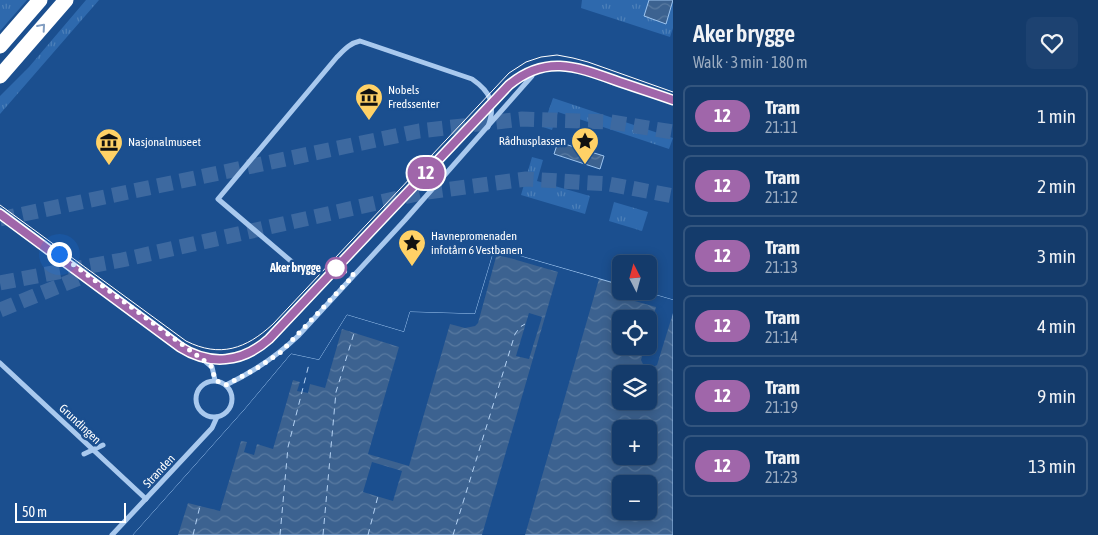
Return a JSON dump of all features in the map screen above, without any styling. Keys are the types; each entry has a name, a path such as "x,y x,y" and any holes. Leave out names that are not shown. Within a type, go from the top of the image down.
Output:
{"highway":[{"path":"3,42 40,0"},
{"path":"0,76 66,0"}],"street":[{"path":"292,262 218,199 348,46 360,41 472,79 484,88 490,99 492,117 488,127"},
{"path":"226,385 259,367 281,352 298,336 532,76"},
{"path":"0,210 206,362 212,367 215,380"},
{"name":"Grundingen","path":"0,363 146,499"},
{"path":"215,380 226,385 232,395 231,406 223,415 211,417 200,411 195,400 199,388 209,381 215,380"},
{"name":"Stranden","path":"112,535 212,428 217,417"},
{"path":"84,454 103,445"}],"green space":[{"path":"0,0 27,0 0,31"},
{"path":"86,0 99,0 0,114 0,96 29,67"},
{"path":"582,0 673,0 673,28 670,37 581,8"},
{"path":"553,98 673,138 669,149 558,112 552,130 543,127"},
{"path":"532,157 543,160 537,181 590,196 585,214 521,195"},
{"path":"614,202 648,212 642,231 609,221"}],"water":[{"path":"649,0 673,0 666,24 644,16"},
{"path":"558,142 604,156 600,169 554,154"},
{"path":"499,250 612,282 612,300 658,300 658,296 673,300 673,535 133,535 245,409 291,354 319,360 347,315 404,332 410,312 475,314 493,254"}],"pier":[{"path":"499,250 599,279 525,535 482,535 558,272 499,255 496,257 478,323 475,326 465,328 450,324 409,466 368,454 399,347 342,329 325,388 310,384 308,393 297,391 300,382 293,380 273,449 257,444 254,455 244,452 247,442 241,441 220,511 188,503 178,535 133,535 245,409 291,354 319,360 347,315 404,332 410,312 475,314 493,254"},
{"path":"658,296 673,300 673,313 657,365 646,365 643,364 641,360 642,355 657,355 656,307 631,300 658,300"},
{"path":"529,313 542,317 529,359 516,356"},
{"path":"372,462 402,471 393,501 363,492"}],"ferry route":[{"path":"453,535 515,334 525,324"},
{"path":"323,535 336,392 354,333"},
{"path":"280,535 288,447 309,364"},
{"path":"368,535 378,496"},
{"path":"193,535 200,506"}],"tunnel":[{"path":"0,219 419,131 522,119 611,122 673,132"},
{"path":"0,283 122,260 421,193 526,179 609,184 673,196"},
{"path":"0,310 89,274"}],"tram line":[{"path":"0,205 186,341 198,346 221,350 243,345 253,340 273,324 509,73 526,62 541,57 557,55 573,58 673,92"},
{"name":"12","path":"0,214 180,347 199,357 226,360 248,354 269,339 509,85 526,73 549,66 572,66 673,100"},
{"path":"0,214 180,347 203,357 226,359 248,353 269,339 509,85 522,76 547,67 573,68 600,75 673,100"}],"place":[{"name":"Nobels Fredssenter","path":"369,121"},
{"name":"Rådhusplassen","path":"585,165"},
{"name":"Nasjonalmuseet","path":"109,166"},
{"name":"Havnepromenaden infotårn 6 Vestbanen","path":"412,267"},
{"name":"Aker brygge","path":"336,268"}],"route":[{"path":"59,254 206,362 212,367 215,380 226,385 259,367 281,352 354,275 336,268"}]}
